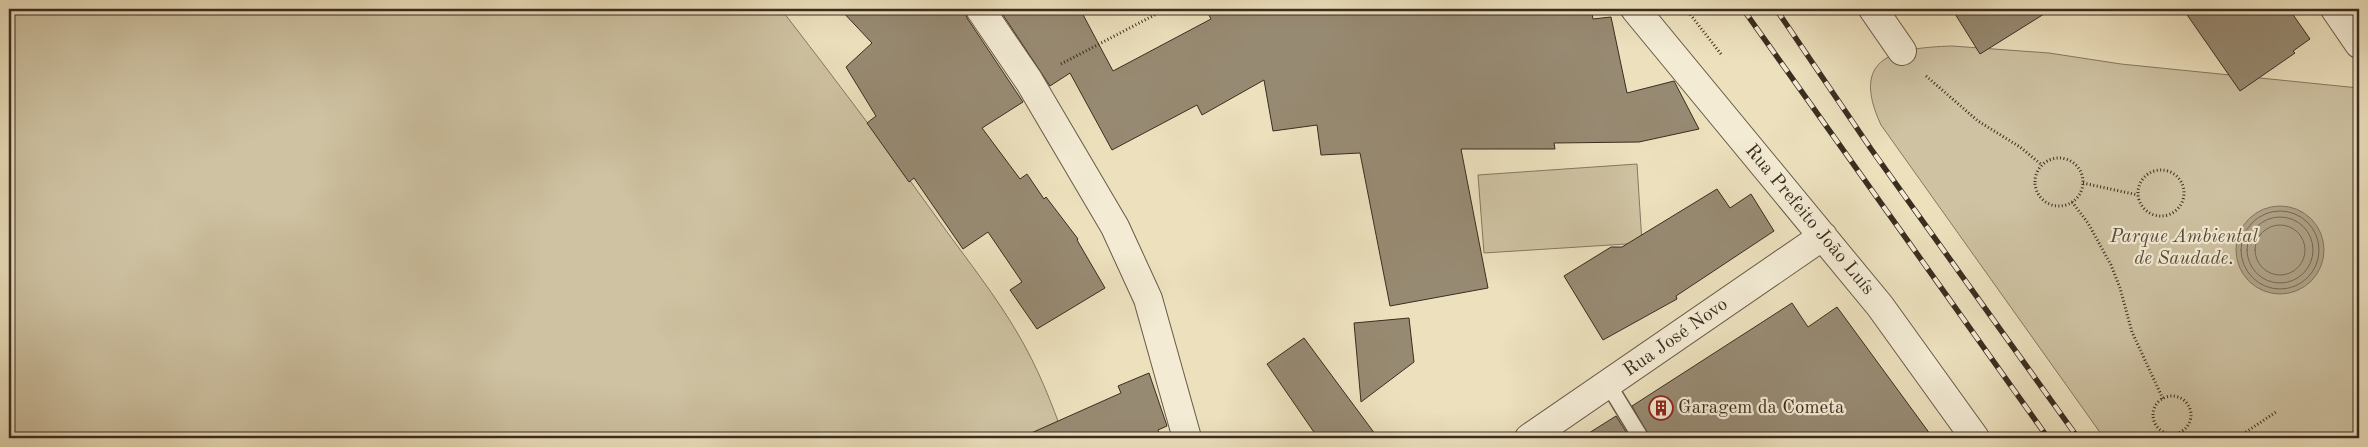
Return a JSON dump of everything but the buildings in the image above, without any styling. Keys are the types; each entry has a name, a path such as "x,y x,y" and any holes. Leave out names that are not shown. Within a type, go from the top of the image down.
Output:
{"street":[{"path":"980,9 1029,81 1115,227 1148,299 1187,438"},
{"name":"Rua Prefeito João Luís","path":"1635,9 1880,306 1975,438"},
{"path":"1873,9 1902,51"},
{"path":"2335,9 2359,44"},
{"name":"Rua José Novo","path":"1529,438 1823,236"}],"lane":[{"path":"1608,384 1641,438"}],"path":[{"path":"1029,81 1166,9"},
{"path":"1902,51 1959,107 2020,147 2042,165"},
{"path":"2052,159 2067,160 2078,168 2083,183 2080,193 2072,202 2053,205 2045,201 2038,193 2036,178 2042,165 2052,159"},
{"path":"2163,169 2178,177 2184,192 2182,203 2176,211 2161,216 2151,214 2142,207 2138,195 2138,187 2144,177 2152,171 2163,169"},
{"path":"2083,183 2138,195"},
{"path":"2072,202 2092,230 2111,265 2120,288 2132,332 2163,399"},
{"path":"2174,396 2189,406 2191,419 2188,425 2178,433 2166,432 2156,425 2153,414 2155,408 2163,399 2174,396"},
{"path":"2237,438 2276,412"},
{"path":"2178,433 2180,438"}],"green space":[{"path":"9,9 781,9 883,143 1000,306 1025,346 1038,372 1064,438 9,438"},
{"name":"Parque Ambiental de Saudade.","path":"1952,46 2049,53 2121,64 2359,88 2359,438 2104,438 1881,125 1873,102 1871,84 1874,70 1883,60 1912,49"},
{"path":"1637,164 1642,243 1484,253 1478,175"}],"water":[{"path":"2280,206 2297,210 2311,219 2320,233 2324,250 2320,267 2311,281 2297,290 2280,294 2263,290 2249,281 2240,267 2236,250 2240,233 2249,219 2263,210"}],"railway":[{"path":"1743,9 2048,438"},
{"path":"1776,9 1871,149 2078,438"}],"place":[{"name":"Garagem da Cometa","path":"1661,408"}]}
